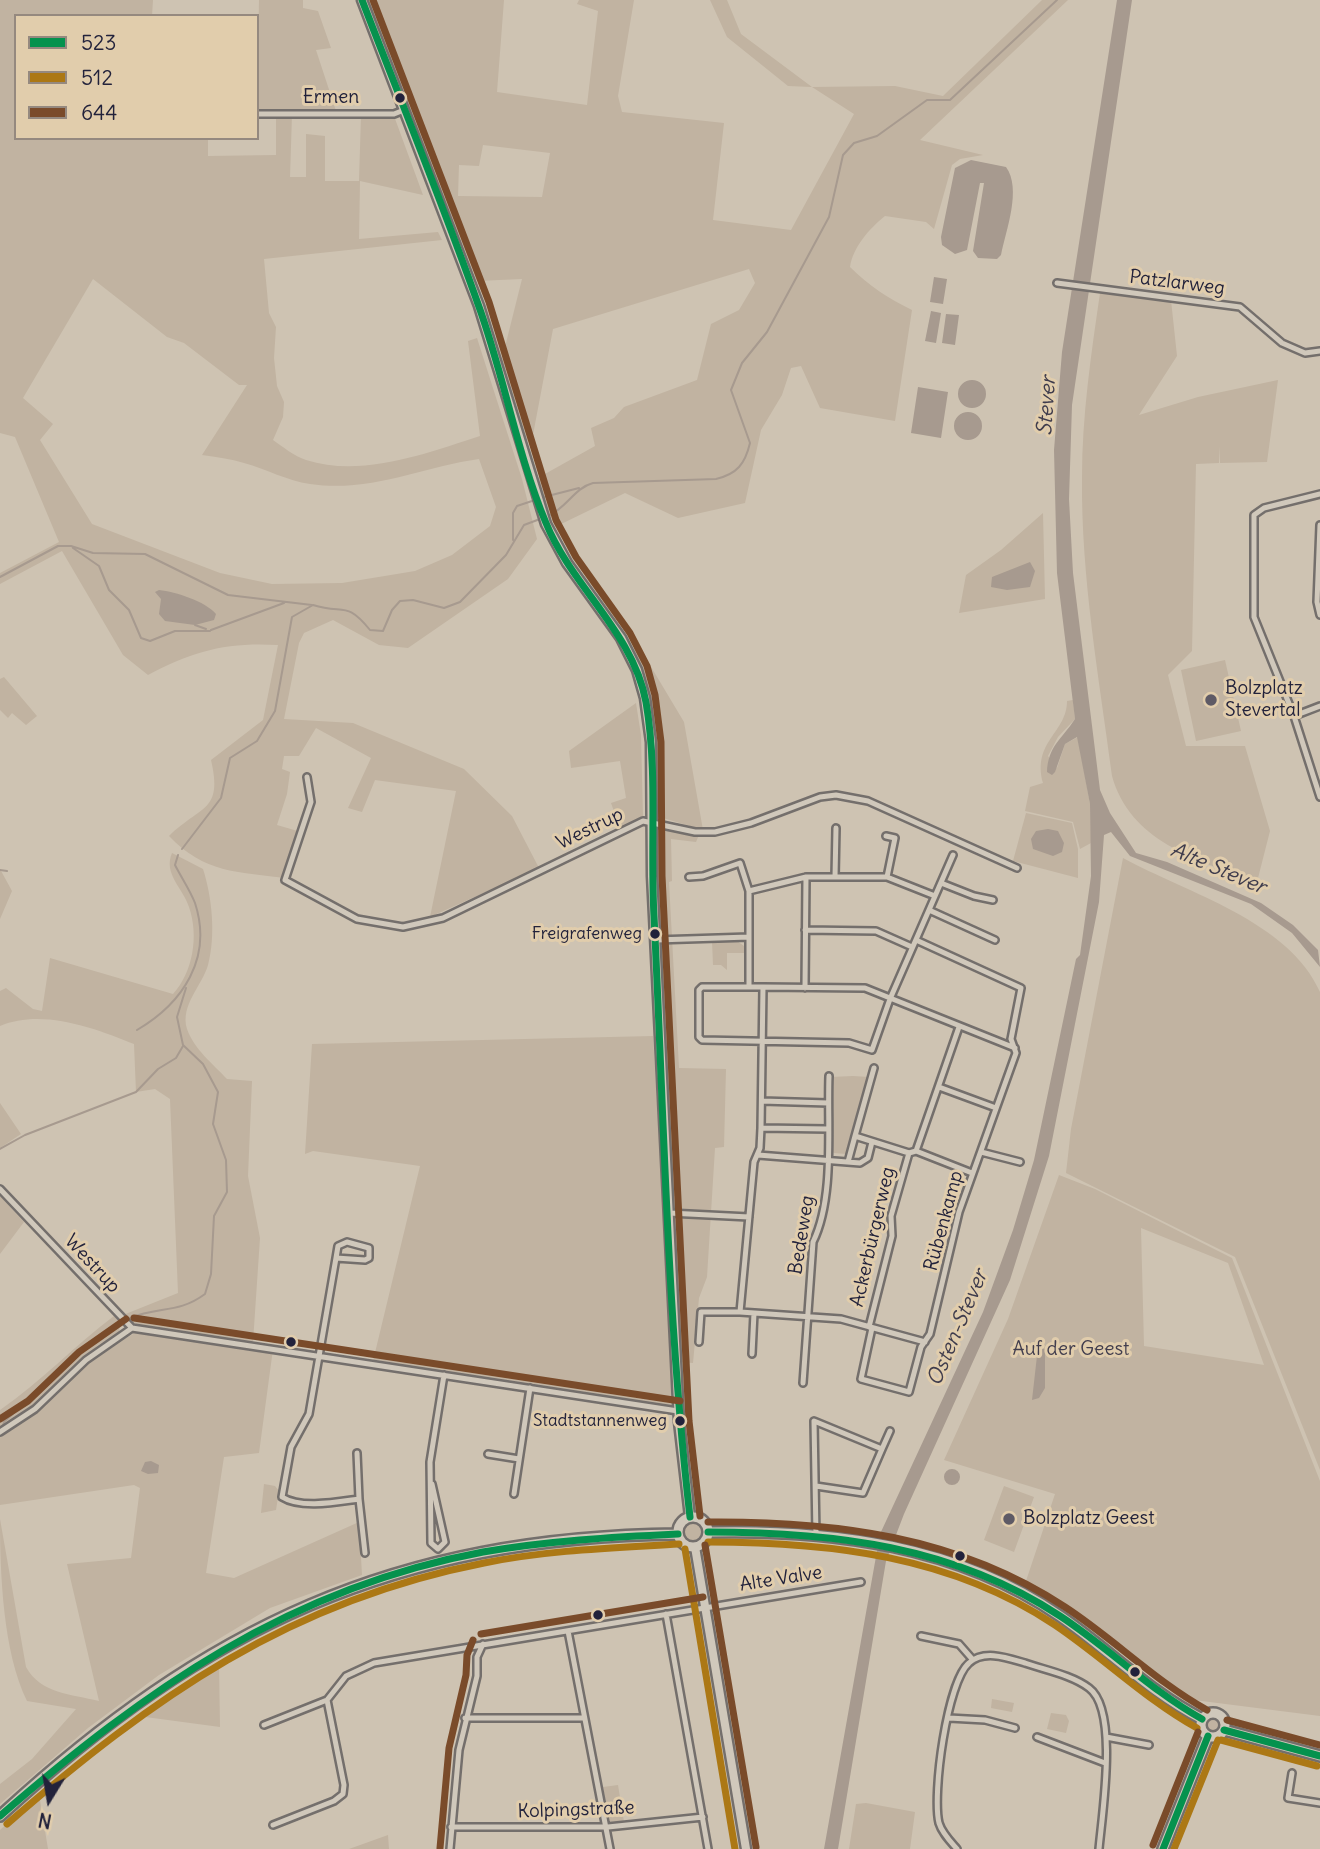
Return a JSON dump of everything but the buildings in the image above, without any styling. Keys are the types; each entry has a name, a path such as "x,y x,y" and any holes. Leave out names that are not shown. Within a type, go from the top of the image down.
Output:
{"main road":[{"path":"362,0 479,306 536,499 567,563 621,638 637,670 650,728 650,821 678,1411 690,1517"},
{"path":"690,1517 703,1520 708,1532 705,1542 695,1547 684,1544 678,1534 681,1523 690,1517"},
{"path":"708,1532 816,1535 899,1548 958,1564 1027,1594 1094,1640 1163,1695 1202,1719"},
{"path":"0,1816 92,1737 156,1690 244,1635 332,1594 397,1572 464,1555 554,1541 678,1534"},
{"path":"695,1547 746,1849"},
{"path":"1218,1713 1224,1720 1224,1730 1219,1735 1208,1736 1200,1727 1202,1719 1207,1714 1218,1713"},
{"path":"1224,1730 1320,1756"},
{"path":"1163,1849 1208,1736"}],"street":[{"name":"Ermen","path":"259,114 394,114 404,110"},
{"name":"Patzlarweg","path":"1060,284 1240,307 1282,343 1305,353 1320,351"},
{"path":"1320,494 1264,508 1254,515 1254,617 1294,716 1320,797"},
{"path":"1320,525 1317,602 1320,615"},
{"path":"1294,716 1320,706"},
{"name":"Westrup","path":"307,777 311,802 285,880 357,919 385,925 403,927 443,918 633,825 650,821 695,832 715,832 751,822 820,796 846,796 868,801 1017,868"},
{"path":"835,877 836,828"},
{"path":"886,836 895,838 887,877"},
{"path":"953,855 890,999 872,1050 849,1043 702,1040 699,1037 699,990 702,987 865,988 890,999 959,1027 1015,1048"},
{"path":"689,877 703,876 740,863 749,891 749,987"},
{"path":"805,988 806,877"},
{"path":"749,891 806,877 887,877 935,896"},
{"path":"941,883 974,897 993,900"},
{"path":"929,910 995,940"},
{"path":"805,930 876,931 912,947"},
{"path":"656,940 749,937"},
{"name":"Rübenkamp","path":"916,940 1021,988 1012,1039 1016,1053 959,1212 955,1240 930,1334 925,1342"},
{"path":"740,1311 754,1162 758,1155 761,1128 763,987"},
{"path":"916,1152 959,1027"},
{"path":"848,1162 874,1068"},
{"name":"Bedeweg","path":"803,1383 813,1242 822,1224 829,1076"},
{"path":"939,1087 996,1108"},
{"path":"762,1101 828,1103"},
{"path":"761,1128 828,1129"},
{"path":"855,1136 909,1153 916,1152 972,1173"},
{"path":"758,1155 860,1163 868,1158 872,1142"},
{"path":"981,1152 1020,1162"},
{"name":"Ackerbürgerweg","path":"909,1153 891,1216 892,1236 860,1374 864,1381 909,1392 925,1342"},
{"name":"Westrup","path":"0,1189 132,1328"},
{"path":"669,1213 749,1217"},
{"path":"336,1258 365,1260 369,1258 369,1248 367,1245 341,1242 336,1258 309,1414 291,1447 282,1497 302,1502 331,1503 359,1499"},
{"path":"699,1342 701,1312 704,1310 841,1319 925,1342"},
{"path":"752,1354 754,1313"},
{"path":"0,1432 35,1409 86,1360 132,1328 678,1411"},
{"path":"432,1484 445,1542 438,1549 431,1543 430,1462 444,1375"},
{"path":"514,1494 530,1388"},
{"path":"816,1535 814,1421 882,1449"},
{"path":"816,1486 863,1493 890,1431"},
{"path":"357,1453 365,1553"},
{"path":"488,1454 519,1459"},
{"name":"Alte Valve","path":"327,1700 337,1684 364,1667 483,1644 861,1581"},
{"path":"666,1614 708,1849"},
{"path":"568,1631 610,1849"},
{"path":"921,1636 959,1644 972,1660"},
{"path":"450,1849 453,1788 465,1718 477,1676 477,1657 483,1644"},
{"path":"468,1647 477,1657"},
{"path":"957,1849 942,1831 937,1814 949,1718 958,1679 972,1660 986,1656 1005,1658 1091,1689 1103,1709 1106,1737 1099,1849"},
{"path":"264,1725 327,1700 345,1785 343,1794 334,1801 273,1825"},
{"path":"465,1718 584,1718"},
{"path":"949,1718 985,1720 1015,1728"},
{"path":"1037,1737 1105,1763"},
{"path":"1106,1737 1149,1745"},
{"path":"1292,1773 1288,1798 1320,1803"},
{"name":"Kolpingstraße","path":"451,1826 608,1828 703,1817"}],"green space":[{"path":"0,0 153,0 152,14 14,14 14,140 208,140 208,156 276,155 276,115 259,114 259,0 303,0 303,8 318,11 331,48 316,50 337,114 292,114 290,177 306,177 306,134 325,136 325,181 359,181 361,115 394,116 423,195 360,181 359,239 438,232 442,240 264,259 269,313 276,327 274,358 277,386 284,402 283,417 273,440 306,460 349,466 372,465 416,456 480,436 468,341 477,338 522,479 537,539 508,579 408,648 379,645 333,620 304,633 299,643 284,719 353,723 464,769 512,816 539,868 430,917 456,791 375,780 362,812 348,808 371,758 316,728 299,756 284,756 282,769 290,772 287,794 277,825 301,832 285,878 223,869 182,848 169,836 200,812 211,799 214,777 211,760 263,720 278,645 242,645 210,650 148,675 123,655 62,551 0,584 0,573 59,542 15,437 0,433","holes":["93,279 167,337 184,343 239,385 247,385 202,455 239,462 310,484 332,486 375,482 479,459 496,507 490,526 452,555 415,571 342,583 272,584 220,573 92,524 40,440 53,424 23,398"]},
{"path":"366,0 504,0 497,92 587,105 598,11 577,4 579,0 634,0 618,96 622,112 724,123 713,220 791,230 854,114 812,87 895,86 943,96 1042,0 1068,0 920,140 983,155 960,159 952,165 934,229 926,222 885,216 854,252 850,267 879,291 912,310 895,421 820,408 801,366 791,368 782,395 761,430 745,503 678,518 625,493 555,527 536,479 595,446 591,428 614,418 624,407 697,380 711,324 739,310 755,283 749,269 553,329 532,440 523,442 501,363 522,279 477,281","holes":["483,145 550,153 542,197 458,196 459,165 479,166"]},
{"path":"710,0 727,0 741,34 812,87 788,86 727,37"},
{"path":"1100,293 1171,300 1177,356 1139,415 1198,397 1278,380 1267,462 1220,463 1219,446 1219,463 1196,464 1192,651 1168,675 1186,746 1245,746 1270,831 1258,878 1254,881 1188,856 1150,832 1134,817 1121,798 1112,776 1092,627 1082,515 1085,409"},
{"path":"1043,513 1045,599 959,613 966,575 1001,550"},
{"path":"632,635 684,722 703,830 653,815 653,728 647,691"},
{"name":"Bolzplatz Stevertal","path":"1225,660 1241,731 1196,741 1181,670"},
{"path":"4,677 37,716 26,725 12,713 8,718 0,710 0,679"},
{"path":"1073,700 1075,719 1058,737 1048,756 1057,768 1065,744 1078,737 1090,804 1091,843 1080,849 1073,822 1025,811 1030,787 1043,783 1042,757 1046,747 1062,721 1067,701"},
{"path":"636,703 641,735 643,817 620,828 611,803 626,798 620,761 571,768 569,751"},
{"path":"1026,813 1072,823 1078,849 1078,878 1013,861"},
{"path":"653,822 699,835 696,842 671,839 672,881 669,882 679,1068 726,1069 724,1147 715,1148 707,1277 699,1298 693,1363 679,1362 673,1234 677,1233 675,1196 671,1196"},
{"path":"172,853 203,869 212,916 208,965 186,1012 187,1029 199,1050 227,1079 252,1081 248,1176 260,1238 253,1342 135,1325 123,1315 178,1293 170,1099 155,1089 136,1092 134,1044 68,1022 33,1019 0,1026 0,991 6,988 33,1009 42,1011 50,958 173,994 189,964 194,930 189,907 170,868"},
{"path":"1123,858 1205,897 1261,928 1285,946 1305,967 1320,992 1320,1470 1235,1257 1066,1173 1071,1129"},
{"path":"0,869 12,891 0,919"},
{"path":"712,941 737,941 744,946 745,953 727,953 727,970 721,965 713,965"},
{"path":"653,1036 675,1408 373,1361 420,1166 313,1151 305,1154 312,1044"},
{"path":"831,1077 869,1077 846,1154 834,1153 829,1149"},
{"path":"0,1103 21,1134 0,1148"},
{"name":"Auf der Geest","path":"1059,1175 1095,1189 1232,1258 1320,1481 1320,1716 1186,1699 1103,1634 1025,1584 1055,1494 944,1460 1008,1319","holes":["1141,1228 1228,1263 1264,1365 1144,1346"]},
{"path":"0,1196 24,1222 0,1254"},
{"path":"114,1316 120,1322 119,1333 98,1345 32,1408 0,1429 0,1410 30,1388"},
{"path":"137,1332 273,1349 259,1453 224,1457 206,1573 234,1578 359,1522 362,1575 270,1608 159,1675 88,1728 0,1804 0,1784 32,1759 76,1709 27,1701 19,1681 4,1612 0,1519 26,1667 32,1676 48,1688 99,1701 67,1564 131,1558 140,1488 134,1485 0,1505 0,1435 36,1411 100,1352"},
{"path":"264,1484 275,1486 279,1491 276,1510 261,1513"},
{"name":"Bolzplatz Geest","path":"1004,1486 1034,1497 1014,1552 984,1540"},
{"path":"693,1521 701,1524 704,1532 701,1540 693,1543 685,1540 682,1532 685,1524"},
{"path":"219,1664 220,1727 138,1716"},
{"path":"992,1699 1014,1703 1012,1712 991,1708"},
{"path":"1051,1713 1066,1715 1069,1721 1066,1733 1047,1729"},
{"path":"1213,1717 1219,1719 1219,1731 1213,1733 1207,1731 1205,1725 1207,1719"},
{"path":"618,1785 624,1822 610,1824 603,1787"},
{"path":"39,1794 48,1849 0,1849 0,1830"},
{"path":"866,1803 915,1812 910,1849 849,1849 856,1804"},
{"path":"388,1835 389,1849 349,1849"}],"shaded area":[{"path":"1117,0 1132,0 1072,405 1069,499 1073,573 1100,790 1110,813 1136,853 1167,862 1261,903 1293,925 1318,950 1320,967 1292,933 1251,904 1130,856 1111,832 1104,835 1099,902 1049,1156 1010,1280 904,1514 886,1561 838,1849 824,1849 880,1534 983,1312 1013,1230 1034,1160 1076,959 1080,955 1091,876 1090,804 1077,737 1065,744 1055,772 1052,775 1047,772 1056,743 1075,719 1057,573 1054,450 1062,352"},
{"path":"971,160 1006,167 1011,176 1011,210 1001,255 997,259 978,258 973,251 984,183 980,183 967,250 955,254 942,245 941,237 955,168"},
{"path":"934,277 947,279 943,304 930,302"},
{"path":"931,311 941,313 936,343 925,341"},
{"path":"946,314 959,315 955,345 942,343"},
{"path":"972,380 982,384 986,394 982,404 972,408 962,404 958,394 962,384"},
{"path":"918,387 948,392 941,438 911,433"},
{"path":"968,412 978,416 982,426 978,436 968,440 958,436 954,426 958,416"},
{"path":"1030,562 1035,571 1030,587 1007,590 991,587 992,577"},
{"path":"159,590 198,601 216,614 214,620 195,625 165,621 159,614 161,599 155,592"},
{"path":"1036,831 1058,831 1064,843 1062,852 1053,856 1033,849 1031,839"},
{"path":"1038,1347 1045,1349 1045,1388 1039,1398 1032,1400"},
{"path":"151,1461 159,1465 158,1473 148,1474 141,1471 145,1462"},
{"path":"952,1469 960,1477 952,1485 944,1477"}],"waterway":[{"path":"548,516 581,489 593,483 716,479 739,467 746,457 750,443 731,390 742,363 767,332 829,217 843,155 854,143 877,136 927,100 950,100 1057,0"},
{"path":"540,498 579,488"},
{"path":"513,540 513,513 517,506 535,500"},
{"path":"182,849 221,798 230,758 257,741 275,711 292,617 313,605 350,612 370,630 383,631 392,610 400,601 413,600 444,608 460,602 506,555 524,525 540,519"},
{"path":"0,577 58,546 71,546 93,553 145,554 228,595 312,605"},
{"path":"73,548 99,566 109,590 129,610 141,638 150,641 175,631 210,631"},
{"path":"211,630 284,603"},
{"path":"195,625 206,629"},
{"path":"137,1030 168,1006 190,977 197,960 200,923 193,898 175,865 178,855"},
{"path":"0,870 7,871"},
{"path":"130,1318 177,1307 205,1294 211,1274 214,1216 227,1192 226,1160 213,1124 218,1092 203,1064 183,1045 177,1017 186,988"},
{"path":"0,1149 25,1135 136,1092 158,1069 176,1058 183,1046"},
{"path":"2,1429 4,1422 60,1369 121,1324"}],"transit line":[{"name":"523","path":"362,0 478,304 527,470 546,523 557,546 629,654 646,702 652,755 653,889 671,1292 690,1517"},
{"name":"644","path":"373,0 489,302 556,520 576,557 630,633 647,666 655,695 661,742 662,876 689,1421 700,1516"},
{"name":"644","path":"134,1318 680,1401"},
{"name":"644","path":"0,1419 28,1401 79,1352 126,1319"},
{"name":"644","path":"708,1522 755,1522 848,1530 938,1549 981,1564 1024,1583 1065,1607 1170,1686 1207,1710"},
{"name":"523","path":"708,1532 800,1535 846,1540 891,1548 978,1573 1020,1592 1060,1616 1165,1695 1202,1719"},
{"name":"523","path":"0,1816 54,1770 165,1687 223,1650 283,1618 346,1591 412,1569 483,1552 580,1540 678,1534"},
{"name":"512","path":"708,1542 799,1545 844,1550 932,1568 974,1583 1055,1625 1160,1704 1197,1728"},
{"name":"512","path":"7,1824 116,1735 171,1696 227,1660 286,1629 348,1602 414,1580 484,1563 581,1550 679,1544"},
{"name":"644","path":"705,1545 756,1847"},
{"name":"512","path":"685,1549 735,1849"},
{"name":"644","path":"481,1634 703,1597"},
{"name":"644","path":"440,1848 449,1748 466,1675 467,1655 473,1640"},
{"name":"644","path":"1227,1720 1320,1745"},
{"name":"523","path":"1224,1730 1320,1756"},
{"name":"644","path":"1153,1845 1198,1732"},
{"name":"523","path":"1163,1849 1208,1736"},
{"name":"512","path":"1174,1849 1218,1740"},
{"name":"512","path":"1221,1740 1317,1766"}],"place":[{"name":"Bolzplatz Stevertal","path":"1211,700"},
{"name":"Freigrafenweg","path":"655,934"},
{"name":"Stadtstannenweg","path":"680,1421"},
{"name":"Bolzplatz Geest","path":"1009,1519"}],"water label":[{"name":"Stever","path":"1047,406"},
{"name":"Alte Stever","path":"1218,869"},
{"name":"Osten-Stever","path":"958,1328"}]}
